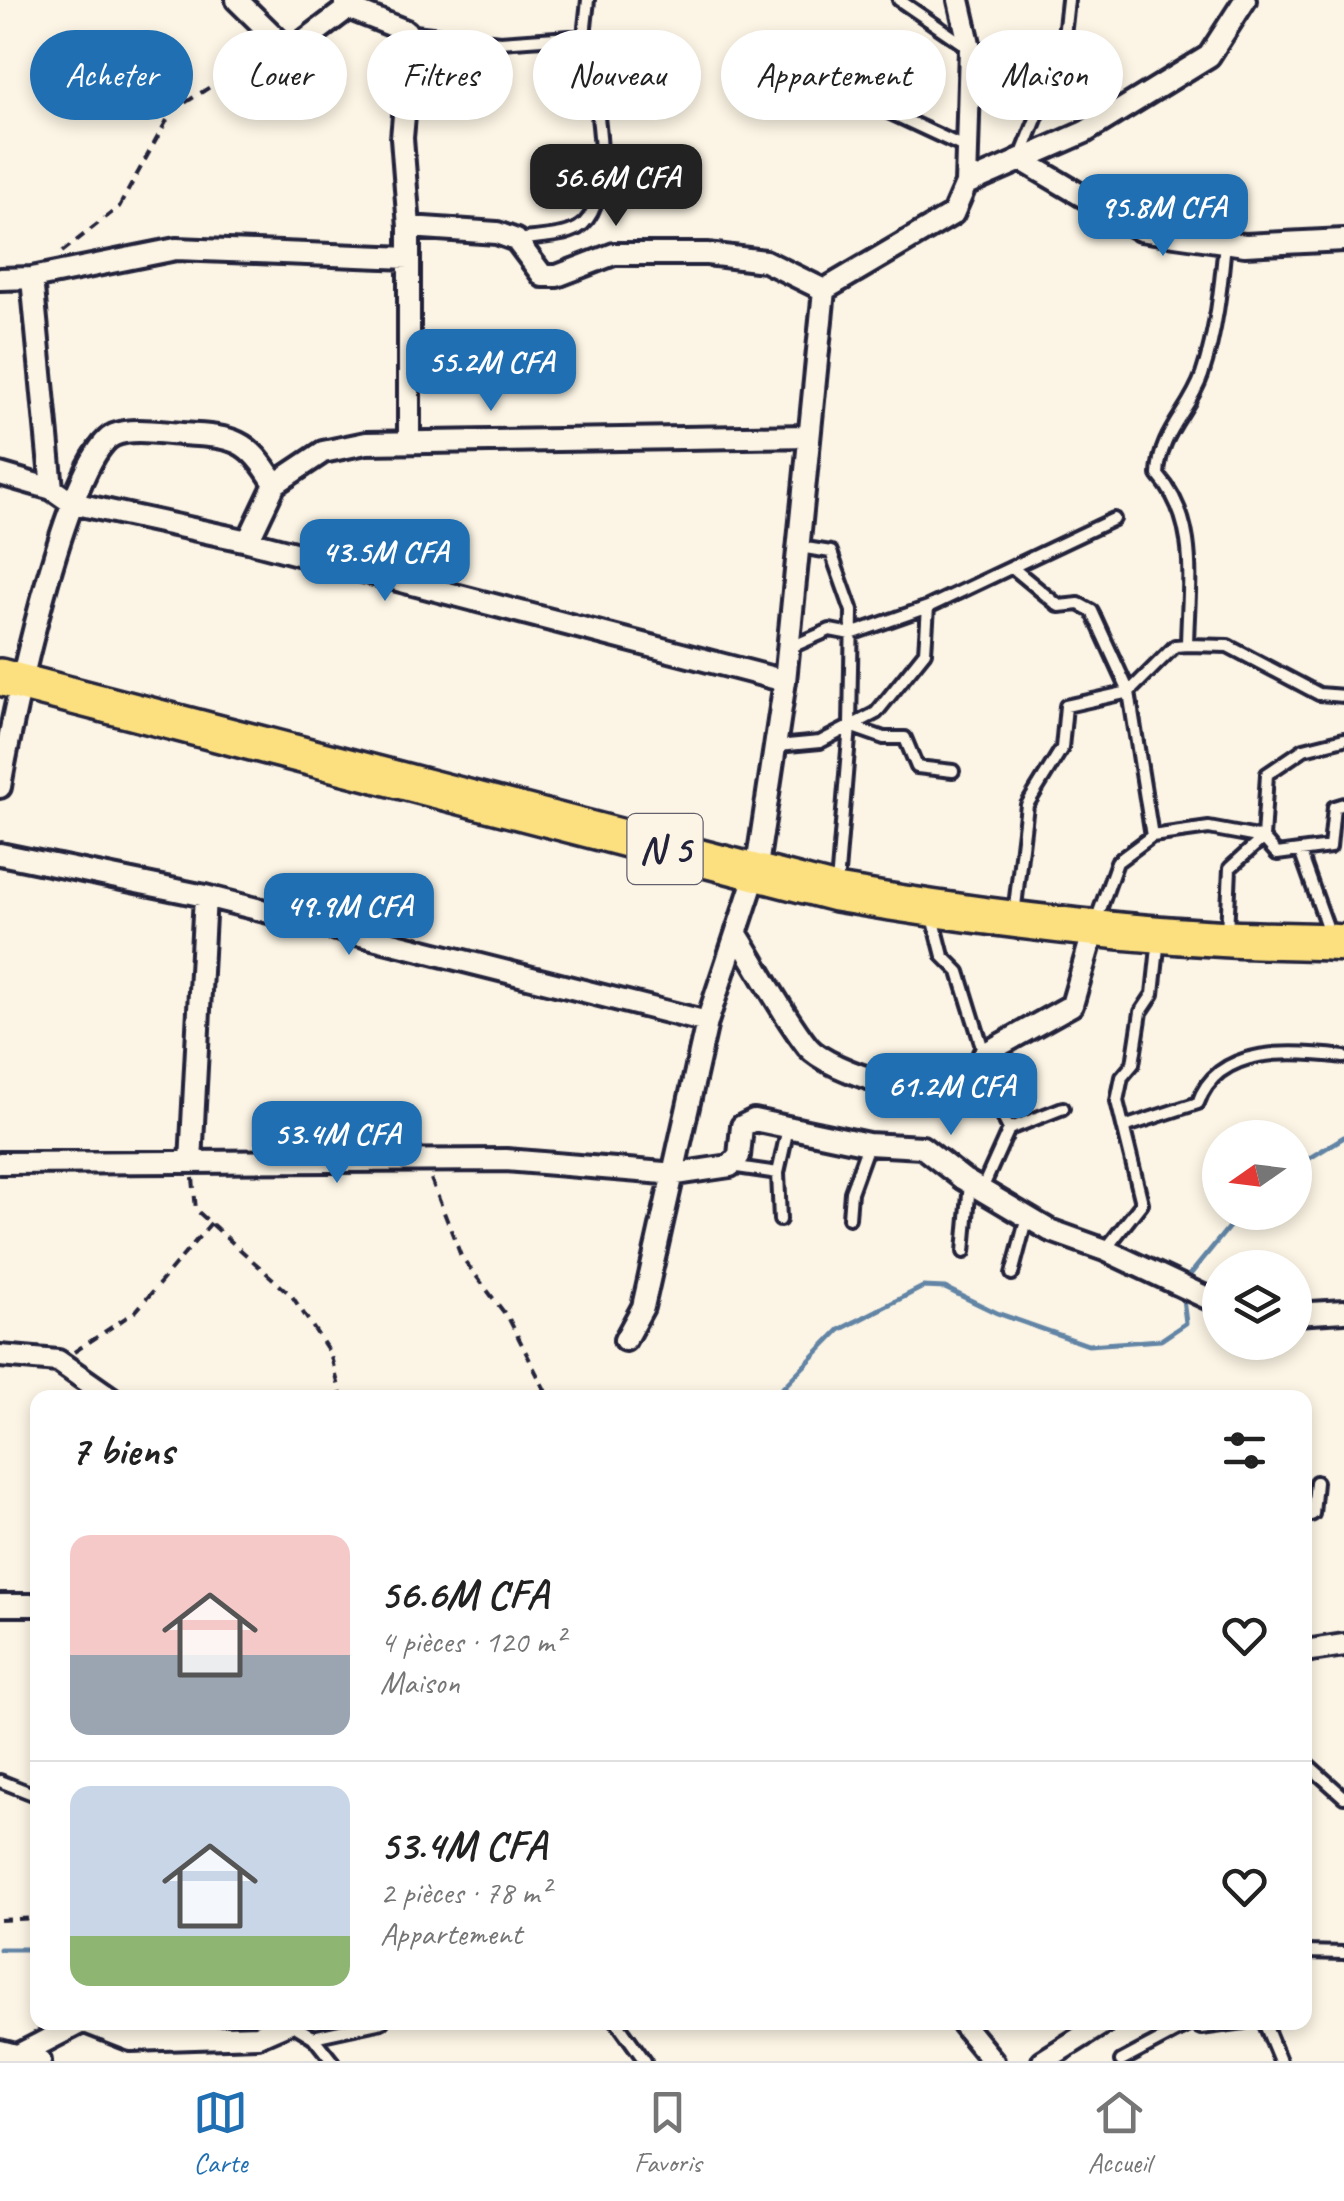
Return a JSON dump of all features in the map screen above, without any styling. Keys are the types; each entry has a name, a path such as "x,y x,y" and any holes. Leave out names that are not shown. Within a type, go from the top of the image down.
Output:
{"highway":[{"name":"N 5","path":"10,679 836,892 931,909 1094,926 1227,939 1338,943"}],"street":[{"path":"237,0 268,30"},
{"path":"960,0 966,30"},
{"path":"966,184 1084,132 1209,56 1245,0"},
{"path":"316,30 346,4 404,30"},
{"path":"404,120 409,227 409,440"},
{"path":"824,290 953,214 966,184 968,120"},
{"path":"1020,159 1140,230 1245,246 1344,240"},
{"path":"409,227 497,233 516,240 542,276 556,276 614,254 707,254 765,261 824,290"},
{"path":"0,279 32,278 176,249 408,258"},
{"path":"32,278 44,368 52,489"},
{"path":"625,1340 643,1308 707,1022 756,873 786,682 824,290"},
{"path":"0,788 10,679 72,503 98,447 115,434 226,436 254,449 274,484"},
{"path":"248,542 274,484 323,452 409,440 809,436"},
{"path":"0,474 52,489 72,503 248,542 786,682"},
{"path":"0,854 205,896 707,1022"},
{"path":"191,1162 205,896"},
{"path":"738,936 810,1050 844,1072 932,1092 964,1090 976,1078 984,1054 1072,1005 1094,926"},
{"path":"0,1163 506,1160 676,1174 730,1166 739,1156 742,1126 754,1120 868,1144 922,1148 1027,1216 1202,1296"},
{"path":"1312,1313 1344,1311"},
{"path":"0,1356 58,1361 99,1390"},
{"path":"0,1605 30,1606"},
{"path":"1312,1650 1344,1645"},
{"path":"0,2050 31,2057 71,2030"},
{"path":"104,2030 131,2040 258,2036 273,2030"},
{"path":"968,2030 993,2061"},
{"path":"1044,2061 1092,2030"}],"lane":[{"path":"585,30 588,0"},
{"path":"899,0 966,45"},
{"path":"1020,159 1062,54 1068,0"},
{"path":"516,240 576,229 594,212 600,168 599,120"},
{"path":"906,120 967,148"},
{"path":"1187,644 1190,534 1177,496 1158,474 1159,450 1201,377 1219,303 1225,242"},
{"path":"789,648 830,630 851,634 928,607 1114,520"},
{"path":"798,547 831,552 852,611 850,726 836,892"},
{"path":"1013,568 1060,606 1079,604 1092,611 1128,692 1152,836"},
{"path":"777,746 820,742 876,712 925,652 928,607"},
{"path":"1014,916 1026,805 1062,748 1066,706 1128,692 1175,646 1187,644 1228,646 1320,694 1344,696"},
{"path":"1227,939 1230,868 1263,838 1267,774 1304,749 1342,740 1344,724"},
{"path":"850,726 884,738 905,738 917,767 953,770"},
{"path":"1094,926 1117,862 1152,836 1209,828 1263,838 1277,854 1300,851 1330,846 1334,807 1344,804"},
{"path":"1300,851 1338,943"},
{"path":"931,909 944,956 959,972 984,1054"},
{"path":"1105,1250 1142,1203 1118,1102 1122,1077 1133,1064 1141,1012 1153,994 1160,932"},
{"path":"1126,1126 1198,1103 1202,1092 1231,1065 1271,1052 1344,1057"},
{"path":"976,1078 987,1086 1009,1129"},
{"path":"964,1252 976,1186 1009,1129 1062,1108"},
{"path":"780,1220 778,1172 788,1128"},
{"path":"849,1218 851,1192 868,1144"},
{"path":"730,1166 778,1172"},
{"path":"1012,1274 1027,1216"},
{"path":"1312,1514 1316,1482"},
{"path":"1312,1768 1344,1797"},
{"path":"0,1781 30,1793"},
{"path":"1312,1952 1344,1953"},
{"path":"302,2030 313,2037 332,2061"},
{"path":"313,2037 345,2030"},
{"path":"623,2030 645,2061"},
{"path":"1122,2061 1177,2030"},
{"path":"1267,2030 1280,2061"}],"path":[{"path":"32,278 119,207 172,112 213,86"},
{"path":"424,1161 461,1256 509,1319 544,1390"},
{"path":"191,1162 196,1210 292,1296 330,1352 340,1390"},
{"path":"58,1361 136,1311 211,1223"},
{"path":"0,1920 30,1918"}],"waterway":[{"path":"1312,1157 1344,1137"},
{"path":"1185,1281 1226,1230"},
{"path":"781,1390 839,1330 923,1287 945,1288 997,1313 1088,1345 1161,1340 1186,1323 1182,1291"},
{"path":"0,1949 30,1949"}]}
